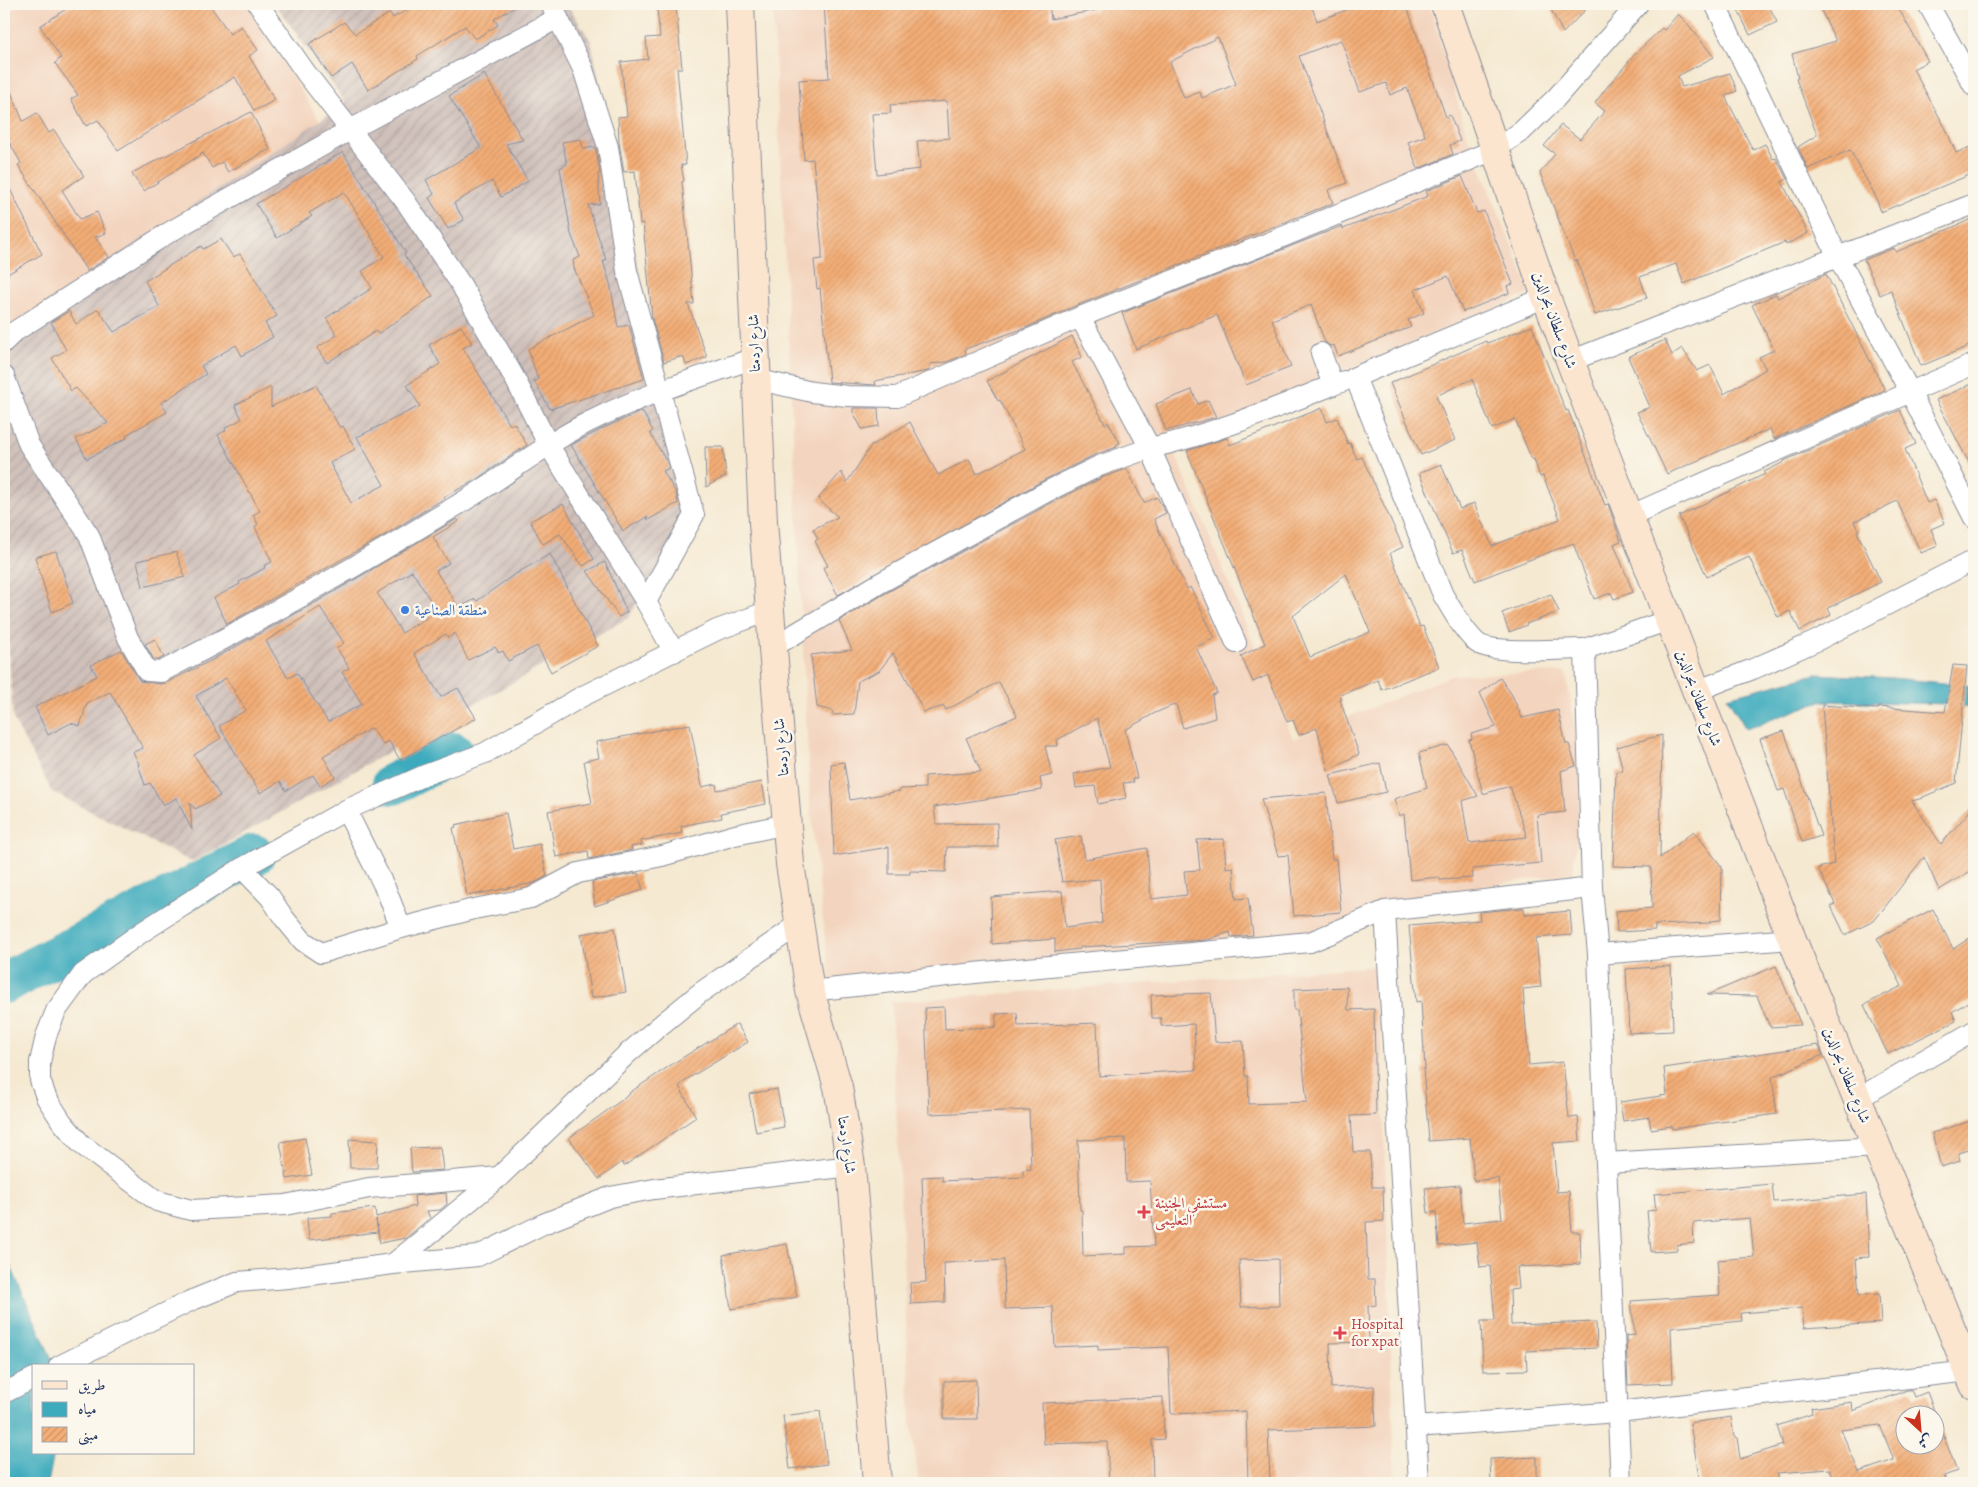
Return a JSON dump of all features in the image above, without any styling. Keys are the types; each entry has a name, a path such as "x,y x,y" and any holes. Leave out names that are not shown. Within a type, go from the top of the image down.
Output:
{"main road":[{"name":"شارع اردمتا","path":"740,4 755,369 769,611 790,864 810,991 838,1087 851,1166 877,1483"},
{"name":"شارع سلطان بحرالدين","path":"1444,4 1546,297 1696,691 1792,939 1876,1147 1972,1375"}],"street":[{"path":"258,4 306,74 406,202 460,283 514,376 549,446 646,602 674,652"},
{"path":"4,376 29,445 89,535 128,638 147,671 161,672 264,619 465,501 597,417 659,390 755,369 830,394 897,397 1080,317 1263,245 1494,150 1522,131 1556,98 1638,4"},
{"path":"1715,4 1838,257 1974,518"},
{"path":"1928,4 1974,86"},
{"path":"4,342 14,332 168,233 554,11 583,69 608,147 627,271 694,515 646,602"},
{"path":"1570,361 1974,204"},
{"path":"773,647 880,582 1099,466 1150,448 1190,439 1242,422 1546,297"},
{"path":"1080,317 1150,448 1236,643"},
{"path":"1321,353 1333,385"},
{"path":"1629,516 1974,364"},
{"path":"1355,377 1443,595 1458,620 1477,644 1495,650 1586,649 1669,620"},
{"path":"1696,691 1753,669 1814,642 1974,560"},
{"path":"498,1177 368,1188 285,1205 191,1210 157,1201 81,1144 62,1122 46,1097 40,1080 40,1062 46,1036 56,1011 83,974 142,932 242,868 346,810 425,775 485,753 581,697 717,630 769,611"},
{"path":"1586,649 1592,888 1598,954 1621,1483"},
{"path":"346,810 387,892 400,928"},
{"path":"242,868 270,897 303,941 321,953 400,928 474,909 531,898 578,873 662,856 735,835 787,824"},
{"path":"810,991 994,971 1310,942 1385,911 1592,888"},
{"path":"1385,911 1419,1483"},
{"path":"393,1264 498,1177 627,1054 662,1024 700,993 798,924"},
{"path":"1598,954 1792,939"},
{"path":"1858,1099 1974,1030"},
{"path":"1606,1163 1876,1147"},
{"path":"63,1364 190,1301 237,1282 478,1256 543,1224 610,1197 654,1189 851,1166"},
{"path":"1416,1427 1618,1412 1972,1375"},
{"path":"4,1393 32,1379"}],"shaded area":[{"path":"21,4 247,4 320,121 4,331 4,15"},
{"path":"275,4 567,4 591,41 690,516 628,618 192,862 52,792 13,719 4,569 4,331 346,103"},
{"path":"773,4 1429,4 1468,138 1531,293 1171,443 1293,739 1454,675 1566,672 1582,772 1573,873 1403,898 1296,937 830,985 810,801"},
{"name":"مستشفي الجنينة التعليمى","path":"1379,966 1395,1483 919,1483 911,1423 891,1002"}],"water":[{"path":"1816,674 1892,678 1974,686 1974,708 1950,704 1821,701 1746,729 1727,697"},
{"path":"4,1251 54,1364 32,1364 32,1454 54,1454 48,1483 4,1483"}],"building":[{"path":"74,4 209,4 230,34 241,26 258,50 249,56 275,100 254,111 235,77 118,151 98,120 86,126 71,99 78,95 55,63 61,58 40,26"},
{"path":"417,4 520,4 494,19 498,25 475,39 465,26 417,56 418,59 368,90 352,64 331,78 309,44 344,22 355,34 390,13 393,18"},
{"path":"824,4 982,4 983,8 1016,4 1049,4 1051,19 1097,10 1096,4 1311,4 1317,21 1362,4 1406,4 1446,117 1450,115 1460,141 1450,145 1453,154 1418,169 1408,142 1425,136 1407,88 1390,95 1386,83 1360,92 1341,40 1299,56 1347,183 1328,190 1333,203 1075,306 1025,328 965,349 966,354 947,362 930,364 928,371 875,381 876,385 829,382 820,288 817,289 814,260 822,259 822,249 813,159 804,160 799,80 829,78","holes":["1218,37 1236,84 1202,98 1200,92 1184,98 1170,62","947,101 949,138 917,141 920,169 877,174 872,114 891,113 890,105"]},
{"path":"1548,4 1591,4 1563,33"},
{"path":"1735,4 1768,4 1777,22 1750,35"},
{"path":"1818,4 1896,4 1928,61 1913,69 1946,129 1956,153 1970,147 1974,158 1974,173 1881,212 1875,195 1850,150 1808,169 1798,147 1817,135 1796,79 1798,78 1792,54 1836,41"},
{"path":"676,7 682,68 677,68 686,165 681,165 684,181 682,182 694,304 688,304 707,357 686,365 683,356 664,362 652,318 643,223 640,224 635,171 624,172 619,142 618,117 627,116 621,62 648,59 646,38 660,37 657,9"},
{"path":"1678,14 1714,57 1678,76 1682,87 1730,73 1737,91 1725,96 1753,150 1765,144 1773,159 1776,158 1787,179 1782,182 1808,233 1786,245 1785,242 1684,284 1676,264 1640,277 1647,298 1595,315 1577,260 1575,261 1540,173 1555,154 1544,146 1561,125 1580,139 1605,111 1595,103 1607,87 1636,53 1662,28 1664,30"},
{"path":"484,74 523,140 506,144 528,181 501,197 492,181 454,203 464,220 448,229 429,198 434,194 426,180 481,148 449,96"},
{"path":"4,75 23,121 37,113 49,133 54,130 84,176 62,190 80,219 97,212 106,233 95,237 109,257 87,271 18,165 21,163 4,133"},
{"path":"251,112 270,149 228,172 222,162 212,168 203,153 144,191 133,176 132,173"},
{"path":"581,139 583,149 595,147 596,150 600,174 598,174 600,204 588,205 606,260 603,261 610,283 618,327 629,325 644,379 550,409 534,381 538,380 528,349 594,315 574,268 573,260 580,257 571,234 560,168 567,164 562,142"},
{"path":"343,152 406,253 404,255 433,296 378,334 376,331 327,363 317,348 337,335 326,318 372,288 362,271 384,257 344,192 309,213 312,216 277,238 256,204"},
{"path":"1462,176 1477,213 1484,211 1513,284 1507,286 1509,293 1463,312 1448,276 1415,290 1424,313 1408,320 1411,327 1338,356 1334,345 1330,346 1325,342 1311,305 1272,320 1291,367 1246,385 1217,315 1136,349 1122,313 1342,226 1343,229 1428,196 1426,191"},
{"path":"4,177 42,254 4,276"},
{"path":"1974,218 1974,344 1921,366 1891,290 1880,295 1864,260 1894,248 1896,252"},
{"path":"221,239 233,257 240,254 277,316 265,323 273,337 242,356 236,345 201,366 206,374 161,403 167,412 126,435 127,438 87,459 76,439 108,423 76,388 71,391 52,358 66,350 51,322 69,311 76,324 98,309 114,332 159,306 145,281 201,246 203,249"},
{"path":"1826,274 1885,390 1774,439 1770,429 1667,474 1637,412 1650,407 1628,357 1665,340 1672,355 1682,348 1697,371 1710,365 1724,394 1766,369 1759,357 1774,350 1752,305 1776,294 1778,298"},
{"path":"461,326 472,343 463,348 510,425 514,423 527,445 474,481 444,497 383,536 227,624 214,598 240,584 239,582 265,568 264,566 272,562 255,527 258,524 253,515 260,511 218,435 226,430 225,428 242,419 235,405 271,387 271,407 316,385 340,428 343,426 355,449 330,463 351,503 384,485 357,437 420,406 407,385 440,364 429,345"},
{"path":"1532,326 1566,411 1568,410 1605,505 1608,504 1621,541 1614,544 1633,592 1614,599 1611,593 1594,599 1573,543 1475,581 1462,550 1453,553 1419,473 1441,464 1460,509 1474,503 1492,546 1560,519 1543,476 1540,477 1534,459 1532,460 1515,419 1492,429 1472,379 1436,396 1455,440 1421,455 1390,383 1486,341 1487,343"},
{"path":"1072,336 1082,357 1072,362 1105,424 1108,422 1120,443 1116,445 1117,447 1094,455 1042,481 838,595 823,568 828,566 815,541 818,539 813,529 838,517 818,499 841,472 847,482 871,446 910,422 938,475 969,459 977,474 1025,449 1000,400 998,401 987,381"},
{"path":"1974,383 1974,472 1936,400"},
{"path":"1192,390 1198,404 1208,400 1216,417 1166,431 1156,404"},
{"path":"853,408 878,408 879,426 862,429 853,412"},
{"path":"1322,408 1327,422 1337,418 1348,444 1350,443 1357,459 1362,457 1403,547 1390,553 1420,627 1423,626 1439,667 1382,690 1378,680 1340,695 1342,700 1340,700 1359,754 1328,770 1317,728 1299,735 1293,720 1287,722 1268,675 1253,682 1241,656 1265,644 1187,451 1227,438 1230,445","holes":["1346,574 1370,632 1310,657 1293,616"]},
{"path":"1900,410 1916,444 1905,449 1927,503 1934,500 1945,523 1931,529 1938,546 1921,553 1897,501 1854,522 1881,582 1828,608 1831,615 1800,631 1790,611 1778,617 1749,557 1707,577 1679,516 1765,474 1764,472 1784,461"},
{"path":"642,411 653,431 650,433 668,464 669,468 663,471 676,493 678,503 648,520 647,517 623,531 571,445"},
{"path":"705,447 723,447 726,476 706,487"},
{"path":"1127,469 1144,503 1157,497 1166,513 1154,519 1187,589 1190,587 1215,638 1196,647 1217,693 1212,695 1215,718 1183,728 1176,704 1155,713 1125,730 1137,778 1133,779 1134,782 1123,783 1126,798 1098,804 1095,786 1076,788 1074,774 1110,767 1097,718 1057,740 1058,746 1045,746 1052,775 1040,778 1042,790 934,807 936,824 997,823 998,847 947,847 946,872 910,871 910,874 889,874 889,847 834,856 831,764 844,762 850,800 900,791 900,789 925,788 925,776 981,772 966,738 1017,716 999,682 946,710 944,706 924,712 893,653 879,671 858,681 854,714 833,715 832,711 817,707 811,655 852,650 839,621 886,593 1053,502 1104,477"},
{"path":"563,504 594,559 583,566 560,534 543,544 530,521"},
{"path":"457,519 459,521 433,537 449,563 436,571 459,608 475,599 477,601 512,576 550,554 598,646 551,672 537,646 508,661 503,651 499,653 495,647 468,660 455,633 448,638 446,634 414,653 441,697 458,688 476,718 400,760 389,741 383,745 372,728 323,756 335,777 320,786 313,775 286,791 280,781 260,793 219,726 246,710 226,678 196,696 221,738 194,755 220,796 195,809 190,803 192,830 176,798 163,805 150,783 145,785 139,764 133,752 143,748 110,692 87,703 80,726 71,723 48,735 35,707 97,676 91,665 121,650 140,681 166,683 210,661 320,600","holes":["412,571 437,611 402,633 377,593","320,607 344,643 337,648 349,668 342,672 362,704 328,722 297,673 288,678 266,641"]},
{"path":"56,551 73,603 52,612 35,557"},
{"path":"176,552 185,577 143,587 137,561"},
{"path":"605,562 627,612 619,617 587,571"},
{"path":"1551,594 1559,612 1509,632 1502,613"},
{"path":"155,639 164,657 158,660 154,660 145,644"},
{"path":"1953,665 1967,666 1956,783 1912,801 1941,844 1974,806 1974,869 1939,890 1924,857 1874,921 1845,935 1831,906 1835,904 1818,868 1834,864 1822,705 1945,712"},
{"path":"1500,678 1512,695 1522,718 1558,710 1566,744 1569,744 1576,766 1561,771 1565,812 1537,815 1541,863 1472,869 1473,878 1440,880 1439,877 1410,880 1404,814 1399,816 1394,799 1427,788 1419,753 1448,745 1478,796 1462,801 1469,843 1527,837 1510,786 1483,794 1469,740 1472,739 1471,734 1496,727 1480,693"},
{"path":"690,724 702,787 716,784 717,790 762,782 766,804 721,813 722,818 681,826 682,833 641,841 642,845 631,847 632,850 589,859 588,851 556,857 548,811 592,803 584,761 599,758 596,742"},
{"path":"1784,731 1821,836 1802,842 1784,789 1778,791 1760,739"},
{"path":"1662,735 1660,858 1694,831 1722,867 1721,920 1710,921 1710,923 1655,925 1655,930 1617,932 1616,911 1652,908 1651,867 1613,866 1616,771 1623,771 1617,747"},
{"path":"1380,763 1386,792 1338,803 1330,775"},
{"path":"1326,793 1332,859 1336,859 1341,912 1294,916 1288,855 1278,856 1261,799"},
{"path":"506,813 513,849 540,844 547,876 534,883 467,896 453,828 456,827 455,825"},
{"path":"1081,836 1085,859 1147,848 1151,899 1187,895 1184,871 1200,870 1197,840 1224,839 1226,868 1233,867 1236,899 1248,898 1253,935 1231,937 1230,932 1207,940 1080,947 1080,949 1055,952 1055,939 992,944 991,897 1062,891 1065,928 1102,923 1100,879 1062,882 1055,840"},
{"path":"638,873 643,890 595,906 592,882"},
{"path":"1524,908 1525,915 1570,911 1572,935 1536,938 1541,987 1523,989 1529,1065 1563,1062 1569,1118 1578,1117 1580,1141 1553,1143 1557,1192 1569,1191 1572,1232 1580,1232 1581,1264 1517,1267 1519,1289 1510,1290 1511,1325 1596,1322 1597,1348 1526,1351 1527,1370 1483,1371 1481,1321 1495,1321 1490,1266 1480,1267 1477,1242 1439,1246 1436,1212 1428,1213 1425,1188 1460,1185 1463,1223 1502,1219 1498,1178 1474,1181 1470,1138 1429,1141 1423,1069 1425,1069 1421,1001 1416,1002 1409,926 1480,920 1479,912"},
{"path":"1933,909 1953,949 1974,935 1974,998 1952,1012 1956,1021 1888,1054 1864,1005 1902,986 1877,938"},
{"path":"615,928 626,992 591,998 581,934"},
{"path":"1671,966 1673,1031 1629,1033 1626,969"},
{"path":"1776,966 1801,1025 1770,1027 1757,996 1707,995"},
{"path":"1347,987 1348,1010 1374,1009 1376,1115 1351,1116 1353,1152 1370,1152 1372,1187 1383,1187 1384,1221 1366,1222 1368,1279 1375,1279 1376,1305 1368,1306 1369,1342 1330,1343 1331,1388 1374,1386 1376,1426 1268,1430 1270,1483 1248,1483 1246,1411 1171,1414 1168,1347 1098,1350 1098,1345 1055,1347 1053,1307 1005,1309 1004,1260 944,1263 945,1302 911,1304 910,1283 926,1282 922,1177 942,1176 942,1181 1023,1177 1023,1170 1031,1169 1029,1110 929,1114 925,1008 944,1007 945,1029 996,1027 996,1014 1017,1013 1018,1026 1097,1023 1099,1076 1196,1070 1194,1024 1161,1026 1161,1018 1152,1018 1151,995 1211,993 1215,1042 1243,1041 1245,1076 1248,1076 1249,1104 1307,1102 1297,1010 1294,1010 1294,989","holes":["1125,1138 1126,1182 1150,1181 1154,1246 1126,1247 1126,1254 1083,1256 1078,1140","1278,1259 1279,1306 1241,1307 1239,1260"]},
{"path":"737,1024 748,1042 679,1086 696,1117 624,1166 622,1162 599,1179 569,1138 629,1093"},
{"path":"1818,1045 1823,1055 1772,1077 1777,1114 1672,1129 1672,1126 1651,1129 1649,1117 1623,1121 1620,1102 1667,1095 1664,1068"},
{"path":"777,1089 784,1127 756,1132 749,1094"},
{"path":"1974,1120 1974,1148 1958,1153 1960,1161 1941,1167 1932,1133"},
{"path":"305,1138 312,1175 287,1179 280,1142"},
{"path":"349,1139 378,1141 377,1168 350,1168"},
{"path":"440,1147 443,1170 412,1172 410,1148"},
{"path":"1772,1184 1774,1202 1866,1194 1869,1257 1856,1258 1859,1295 1879,1294 1881,1323 1804,1328 1802,1308 1741,1313 1742,1321 1671,1328 1673,1383 1628,1385 1626,1336 1635,1335 1631,1301 1720,1295 1717,1260 1754,1257 1750,1218 1693,1223 1694,1243 1677,1245 1677,1250 1651,1252 1647,1211 1656,1210 1654,1194"},
{"path":"446,1193 447,1204 440,1210 427,1211 430,1218 406,1238 380,1243 376,1219 378,1232 309,1240 307,1218 332,1216 332,1213 375,1208 376,1217 415,1206 414,1196"},
{"path":"787,1244 797,1297 731,1309 723,1255"},
{"path":"976,1380 977,1419 944,1419 944,1381"},
{"path":"1907,1390 1912,1390 1915,1397 1927,1392 1931,1404 1896,1404 1896,1454 1946,1454 1946,1442 1957,1471 1944,1476 1947,1483 1835,1483 1830,1469 1777,1473 1781,1483 1700,1483 1690,1423 1731,1417 1734,1437 1737,1437 1740,1459 1783,1445 1777,1426 1812,1414 1811,1408 1852,1402 1853,1411","holes":["1880,1425 1894,1460 1859,1472 1841,1430"]},
{"path":"1163,1397 1164,1439 1152,1440 1153,1483 1109,1483 1107,1442 1044,1444 1042,1403"},
{"path":"820,1411 827,1464 790,1469 783,1416"},
{"path":"1537,1457 1537,1483 1491,1483 1490,1459"}],"waterway":[{"path":"393,784 453,753"},
{"path":"4,983 254,855"}],"place":[{"name":"منطقة الصناعية","path":"405,610"},
{"name":"مستشفي الجنينة التعليمى","path":"1144,1212"},
{"name":"Hospital for xpat","path":"1340,1333"}]}
